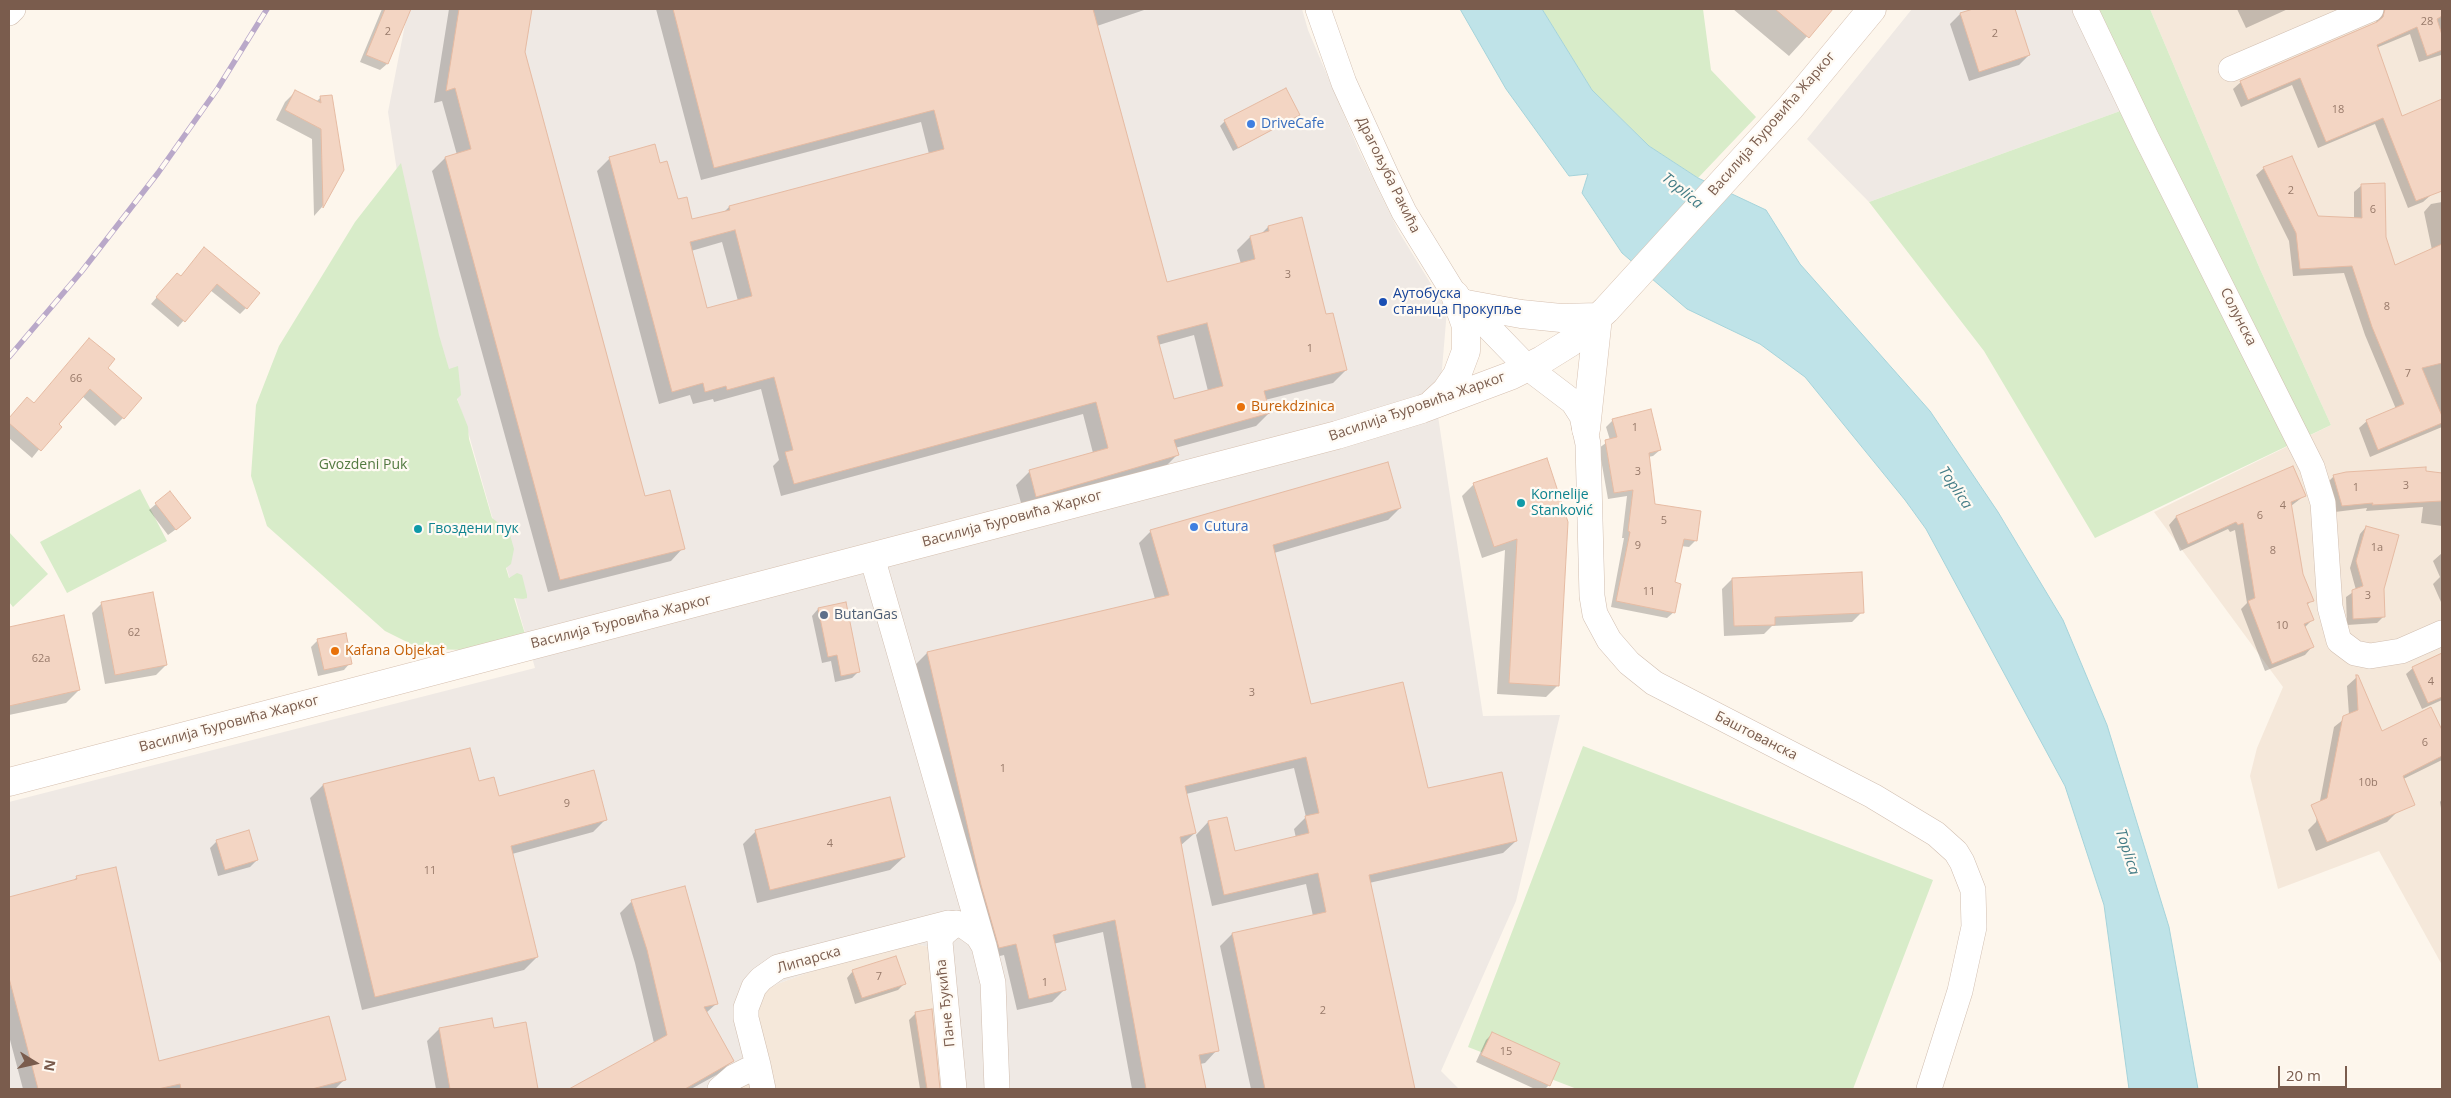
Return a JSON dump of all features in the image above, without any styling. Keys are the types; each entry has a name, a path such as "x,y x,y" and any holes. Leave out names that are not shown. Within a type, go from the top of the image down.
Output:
{"main road":[{"name":"Василија Ђуровића Жарког","path":"9,782 1337,435 1431,405 1510,376 1571,342 1602,314 1790,108 1872,9"},
{"path":"1431,405 1446,391 1457,375 1466,351 1466,326 1460,299 1521,314 1561,318 1602,314 1586,429"}],"street":[{"path":"9,14 13,9"},
{"name":"Драгољуба Ракића","path":"1318,9 1344,83 1404,212 1460,299 1527,368"},
{"name":"Солунска","path":"2085,9 2146,137 2312,467 2323,503 2328,591 2333,622 2340,641 2355,653 2370,656 2401,651 2442,633"},
{"path":"2231,69 2371,9"},
{"name":"Баштованска","path":"1527,368 1573,402 1582,416 1586,429 1592,596 1600,625 1628,663 1641,674 1673,693 1873,796 1917,822 1946,842 1956,852 1962,862 1973,890 1974,927 1960,991 1929,1089"},
{"path":"872,557 993,983 997,1089"},
{"path":"956,923 971,931 984,946"},
{"name":"Липарска","path":"763,1089 746,1018 746,1008 754,987 769,972 778,967 940,924 956,923"},
{"name":"Пане Ђукића","path":"954,1089 940,942 942,935 956,923"},
{"path":"720,1089 734,1077 758,1065"}],"shaded area":[{"path":"408,9 1302,9 1308,30 1358,148 1399,232 1447,310 1438,416 1483,716 1560,715 1516,901 1441,1071 1459,1089 964,1089 939,949 897,940 777,984 742,1003 748,1051 733,1089 9,1089 9,802 535,668 469,435 409,250 388,112"},
{"path":"1912,9 2072,9 2123,110 1869,202 1807,139"},
{"path":"2150,9 2442,9 2442,965 2379,851 2278,889 2250,776 2257,748 2283,687 2154,512 2331,425 2260,269"},
{"path":"897,940 939,949 964,1089 733,1089 742,1003 777,984"}],"green space":[{"path":"1542,9 1703,9 1711,70 1756,117 1698,178 1649,146 1592,90"},
{"path":"2092,9 2150,9 2260,269 2331,425 2095,538 1984,351 1869,202 2123,110"},
{"name":"Gvozdeni Puk","path":"401,163 439,335 449,369 458,366 461,395 457,399 468,427 469,439 492,518 509,531 514,549 511,564 506,568 509,578 517,573 522,575 527,595 527,598 523,599 514,598 525,634 471,650 421,649 385,631 267,526 251,476 256,405 279,346 355,222"},
{"path":"140,489 167,541 67,593 40,542"},
{"path":"9,532 48,574 13,607 9,602"},
{"path":"1583,746 1933,880 1853,1089 1577,1089 1468,1047"}],"water":[{"name":"Toplica","path":"1460,9 1542,9 1592,90 1649,146 1698,178 1766,210 1800,264 1930,411 1998,512 2063,620 2107,725 2169,927 2198,1089 2129,1089 2104,905 2065,786 1926,529 1905,500 1805,377 1760,344 1687,309 1622,253 1582,193 1588,174 1569,176 1506,89"}],"building":[{"path":"385,9 411,9 388,64 366,55"},
{"path":"459,9 532,9 525,52 645,496 670,490 685,549 560,580 445,157 471,149 455,88 446,91"},
{"path":"673,9 1093,9 1167,282 1255,259 1250,236 1269,231 1268,226 1302,217 1326,314 1333,313 1347,370 1264,391 1270,413 1174,440 1179,455 1036,497 1029,470 1108,448 1096,402 794,484 785,452 793,450 774,377 727,390 726,386 705,392 703,383 672,392 609,157 655,144 660,163 667,161 678,199 687,197 692,219 730,210 729,206 944,149 934,110 714,168","holes":["735,230 752,296 707,308 690,242","1207,323 1223,386 1174,399 1157,336"]},
{"path":"1775,9 1833,9 1809,38"},
{"path":"1973,9 2015,9 2030,55 1979,72 1960,13"},
{"path":"2385,9 2442,9 2442,16 2437,19 2442,35 2442,50 2427,56 2417,27 2377,45 2402,116 2442,99 2442,191 2416,201 2383,118 2326,142 2300,78 2248,100 2240,81 2377,22 2383,17"},
{"path":"1286,88 1300,115 1238,148 1224,120"},
{"path":"295,90 321,103 320,96 332,95 344,170 323,208 321,129 285,110"},
{"path":"2292,156 2318,216 2362,218 2361,184 2385,183 2386,237 2395,265 2442,244 2442,363 2422,368 2442,416 2442,423 2378,450 2366,420 2404,404 2372,327 2352,266 2300,269 2296,233 2263,167"},
{"path":"204,247 260,293 247,309 217,284 185,322 156,297 177,273 181,276"},
{"path":"89,338 115,359 108,368 142,398 124,419 90,389 59,424 62,427 41,451 9,423 9,418 27,397 34,403"},
{"path":"1651,409 1661,450 1649,453 1655,504 1701,511 1697,541 1684,539 1675,582 1681,584 1675,613 1616,601 1630,532 1628,531 1633,490 1614,493 1605,440 1617,437 1612,419"},
{"path":"1547,458 1568,522 1559,686 1509,683 1517,539 1494,547 1473,483"},
{"path":"1388,462 1401,508 1273,545 1311,704 1403,682 1428,788 1502,772 1517,841 1369,875 1415,1089 1265,1089 1232,933 1326,912 1318,873 1224,895 1208,821 1227,817 1235,851 1309,833 1305,816 1319,813 1306,757 1185,786 1196,833 1180,837 1219,1051 1199,1055 1206,1089 1146,1089 1115,920 1053,935 1066,990 1029,999 1016,944 999,948 981,885 927,652 1169,595 1150,530"},
{"path":"2293,466 2306,496 2291,502 2303,574 2314,601 2307,603 2314,620 2304,624 2314,647 2272,664 2248,601 2255,598 2243,523 2238,525 2236,522 2188,544 2176,516"},
{"path":"2426,467 2426,471 2442,473 2442,501 2342,506 2333,475 2346,472"},
{"path":"170,491 191,518 176,530 155,503"},
{"path":"2366,526 2399,535 2384,589 2385,617 2353,619 2352,590 2363,586 2356,561"},
{"path":"1862,572 1864,613 1775,617 1775,625 1734,626 1732,578"},
{"path":"153,592 167,665 115,675 101,602"},
{"path":"846,602 860,672 841,676 837,655 828,657 818,608"},
{"path":"64,615 80,690 9,706 9,627"},
{"name":"Kafana Objekat","path":"346,633 352,664 324,670 317,639"},
{"path":"2442,653 2442,697 2428,703 2412,667"},
{"path":"2356,675 2358,675 2382,731 2431,707 2442,730 2442,756 2403,776 2415,805 2327,842 2311,805 2327,798 2343,716 2358,710"},
{"path":"470,748 479,781 494,777 499,796 594,770 607,820 511,846 538,957 375,997 323,784"},
{"path":"890,797 905,857 770,890 755,830"},
{"path":"249,830 258,860 225,870 216,840"},
{"path":"116,867 159,1061 329,1016 346,1080 312,1089 181,1089 180,1084 158,1089 38,1089 9,978 9,897 77,879 76,876"},
{"path":"685,886 718,1004 704,1007 734,1061 685,1089 569,1089 667,1035 647,950 631,900"},
{"path":"896,956 906,984 862,998 852,970"},
{"path":"932,1009 940,1089 927,1089 915,1012"},
{"path":"492,1018 494,1028 526,1022 538,1089 450,1089 439,1028"},
{"path":"1492,1032 1560,1063 1550,1086 1481,1055"}],"railway":[{"path":"9,357 82,271 158,173 218,88 267,9"}],"place":[{"name":"DriveCafe","path":"1251,124"},
{"name":"Аутобуска станица Прокупље","path":"1383,302"},
{"name":"Burekdzinica","path":"1241,407"},
{"name":"Kornelije Stanković","path":"1521,503"},
{"name":"Cutura","path":"1194,527"},
{"name":"Гвоздени пук","path":"418,529"},
{"name":"ButanGas","path":"824,615"},
{"name":"Kafana Objekat","path":"335,651"}]}
